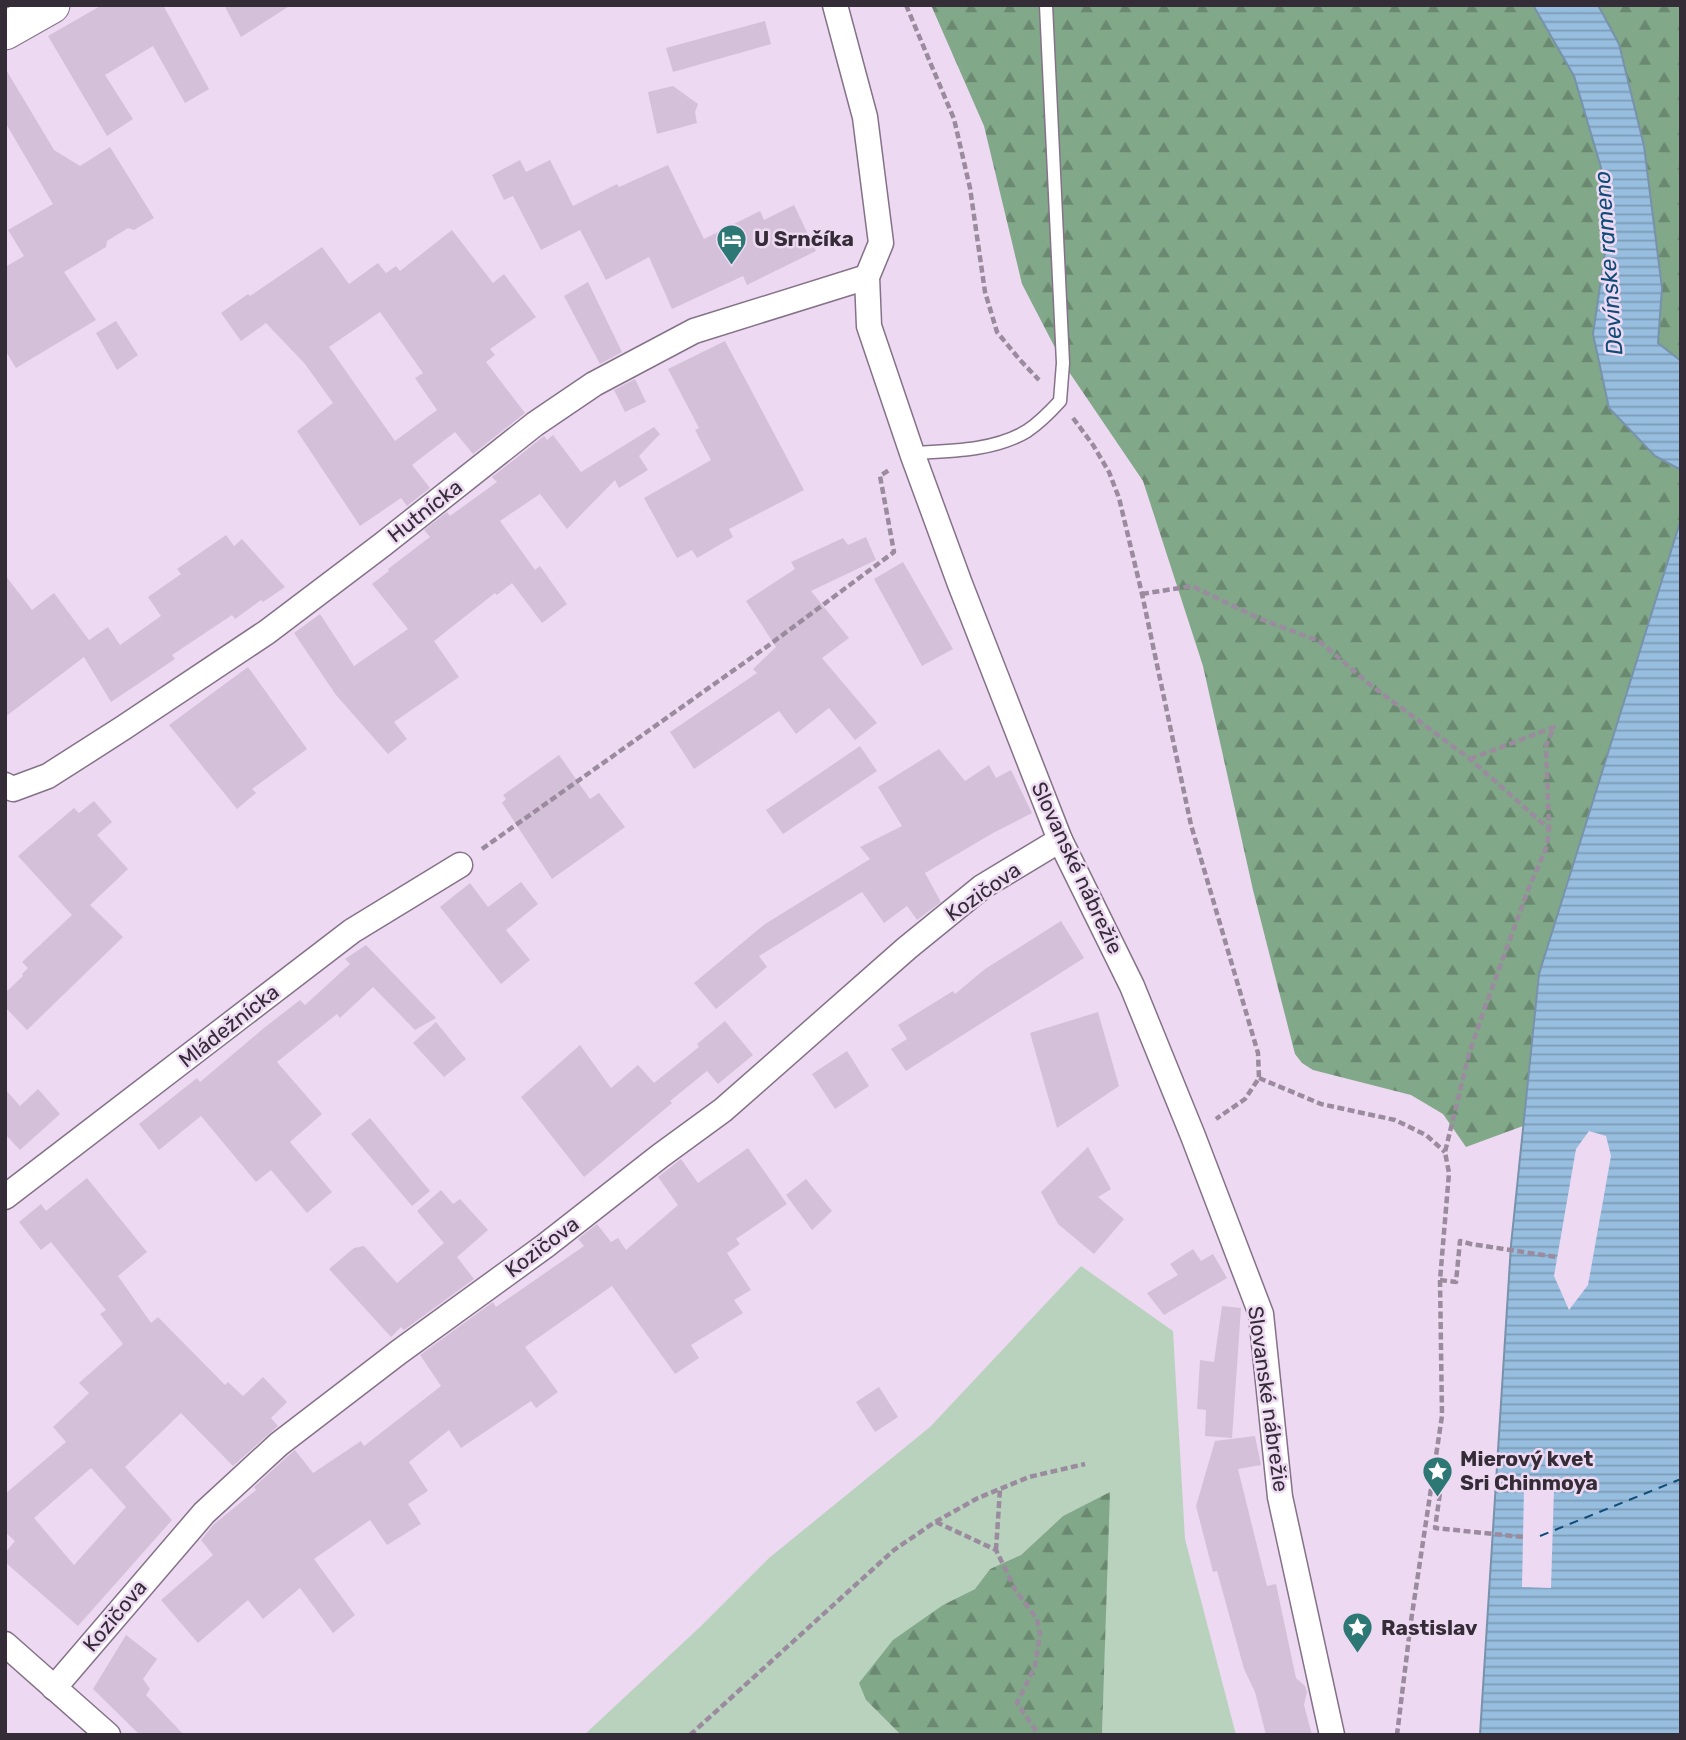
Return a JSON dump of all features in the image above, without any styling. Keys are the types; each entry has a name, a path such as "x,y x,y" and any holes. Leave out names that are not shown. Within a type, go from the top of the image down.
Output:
{"street":[{"path":"5,30 51,5"},
{"name":"Slovanské nábrežie","path":"835,5 865,117 881,243 867,277 869,327 965,597 1060,841 1132,986 1261,1314 1280,1497 1332,1735"},
{"name":"Hutnícka","path":"5,785 13,789 48,776 267,632 535,424 594,384 694,331 867,277"},
{"name":"Kozičova","path":"54,1688 204,1513 279,1444 723,1110 907,948 982,887 1060,841"},
{"name":"Mládežnícka","path":"5,1197 352,931 460,865"},
{"path":"5,1644 108,1735"}],"lane":[{"path":"912,453 954,451 1009,440 1027,430 1060,401 1063,363 1045,5"}],"path":[{"path":"906,5 954,120 970,188 985,292 997,332 1060,401 1093,445 1109,472 1119,498 1191,825 1258,1053 1259,1078 1245,1099 1193,1136"},
{"path":"460,865 765,648 894,552 880,475 912,453"},
{"path":"1142,594 1192,586 1258,618 1319,641 1368,683 1470,759 1549,829"},
{"path":"1397,1735 1442,1416 1440,1280 1449,1173 1445,1152 1469,1054 1483,1010 1547,846 1549,829 1546,746 1554,727 1470,759"},
{"path":"1259,1078 1321,1104 1395,1120 1426,1135 1445,1152"},
{"path":"1440,1280 1456,1282 1460,1241 1556,1257"},
{"path":"690,1735 894,1550 956,1509 1000,1489 1029,1477 1085,1464"},
{"path":"1434,1471 1443,1472 1436,1528 1523,1537"},
{"path":"1000,1489 996,1550 1016,1591 1037,1619 1040,1634 1035,1666 1017,1703 1037,1732 1035,1735"},
{"path":"935,1522 996,1550"}],"green space":[{"path":"931,5 1533,5 1574,76 1612,205 1593,334 1655,456 1681,470 1681,519 1539,973 1523,1126 1466,1147 1443,1114 1411,1095 1313,1070 1295,1054 1253,890 1203,666 1143,481 1063,363 1022,284 984,126"},
{"path":"1598,5 1681,5 1681,361 1658,343 1662,288 1644,146 1619,44"},
{"path":"1081,1266 1173,1331 1185,1539 1236,1735 1102,1735 1109,1493 1063,1516 1021,1555 990,1569 975,1589 943,1605 866,1700 901,1735 584,1735 701,1626 769,1558 930,1427"},
{"path":"1110,1492 1102,1735 901,1735 866,1700 859,1683 893,1640 943,1605 975,1589 990,1569 1021,1555 1063,1516"}],"water":[{"name":"Devínske rameno","path":"1533,5 1598,5 1619,44 1644,146 1662,288 1658,343 1681,361 1681,470 1655,456 1609,408 1593,334 1612,205 1574,76"},
{"path":"1681,519 1681,1735 1480,1735 1511,1245 1539,974"}],"pier":[{"path":"1589,1131 1606,1136 1611,1156 1588,1285 1569,1310 1554,1276 1576,1149"},
{"path":"1524,1487 1554,1488 1551,1588 1522,1587"}],"building":[{"path":"102,5 163,5 209,89 185,103 153,46 105,75 133,119 107,136 48,36"},
{"path":"224,5 291,5 241,37"},
{"path":"765,21 771,44 673,72 666,48"},
{"path":"5,68 54,150 80,166 110,147 154,218 134,230 128,228 107,241 106,247 64,272 96,320 16,368 5,350 5,267 24,256 8,230 53,204 5,122"},
{"path":"673,86 698,104 695,112 697,123 657,134 648,92"},
{"path":"520,160 526,172 550,160 573,206 617,184 619,187 668,165 704,239 760,211 764,220 794,205 816,251 747,285 743,276 672,309 649,257 606,280 580,230 541,250 513,196 504,200 492,175"},
{"path":"452,230 493,283 504,274 536,317 490,349 495,355 486,362 525,413 473,454 455,432 412,465 430,488 407,506 401,498 360,526 297,431 333,403 305,364 266,323 241,341 221,313 322,247 349,284 378,263 386,273 396,266 400,271","holes":["380,312 423,373 415,378 437,410 395,441 329,347"]},
{"path":"588,282 622,352 600,364 564,296"},
{"path":"116,321 138,355 117,370 96,333"},
{"path":"725,341 804,490 729,529 733,537 697,558 692,550 677,558 644,498 711,460 695,430 699,428 668,369"},
{"path":"635,379 646,402 625,412 614,390"},
{"path":"654,427 660,434 639,456 648,470 619,488 615,480 567,529 540,494 500,521 535,570 540,566 567,604 542,623 512,583 497,595 495,593 434,641 459,677 394,722 407,739 388,754 336,695 294,633 320,614 354,666 408,629 372,584 430,537 424,530 447,512 450,516 497,482 492,477 544,436 547,440 553,435 581,472"},
{"path":"226,535 234,546 242,539 285,587 235,619 232,615 172,655 175,659 111,702 84,657 5,717 5,575 32,610 54,593 89,640 108,627 120,645 161,616 148,597 181,574 177,569"},
{"path":"866,537 876,560 811,591 849,638 822,658 877,723 855,740 829,708 796,734 779,711 694,769 670,732 757,673 753,669 776,647 746,601 795,569 791,562 843,538 848,545"},
{"path":"903,562 953,649 922,666 874,579"},
{"path":"248,667 307,749 252,789 256,793 237,809 169,725"},
{"path":"860,746 877,771 783,834 766,810"},
{"path":"939,749 965,781 989,765 996,778 1011,770 1032,813 925,873 941,902 917,920 907,906 884,923 862,892 759,956 767,967 716,1009 694,983 765,924 870,859 860,847 902,826 878,787"},
{"path":"559,755 590,799 599,793 625,827 552,879 502,803 506,799 503,795"},
{"path":"94,801 112,822 97,835 128,869 90,905 123,937 27,1030 5,1007 5,993 28,968 22,962 72,915 18,856 74,808 79,813"},
{"path":"521,882 538,904 506,930 530,960 501,984 440,907 470,883 488,907"},
{"path":"1061,921 1084,958 906,1071 891,1049 907,1039 898,1025 953,991 955,994 985,969"},
{"path":"366,945 436,1018 415,1030 373,987 340,1018 337,1014 277,1062 322,1114 290,1142 332,1192 307,1213 271,1170 256,1182 201,1116 159,1150 139,1124 197,1078 200,1082 300,1000 305,1005 350,964 345,959"},
{"path":"1098,1012 1119,1086 1057,1128 1030,1033"},
{"path":"725,1021 753,1055 718,1084 707,1071 584,1177 521,1097 580,1045 611,1088 638,1065 654,1083 699,1047 697,1044"},
{"path":"436,1022 466,1059 444,1077 413,1043"},
{"path":"847,1051 869,1086 835,1109 812,1074"},
{"path":"5,1089 20,1106 38,1089 60,1114 20,1150 5,1134"},
{"path":"370,1118 430,1191 412,1206 351,1134"},
{"path":"1088,1147 1111,1189 1098,1197 1124,1219 1094,1254 1058,1224 1041,1192"},
{"path":"748,1148 787,1204 736,1239 740,1244 727,1253 751,1290 734,1300 743,1313 691,1345 699,1358 675,1374 612,1286 525,1347 558,1392 536,1408 531,1401 461,1448 449,1430 409,1462 428,1491 408,1504 421,1524 387,1545 370,1520 314,1559 355,1615 333,1633 300,1588 263,1619 248,1600 198,1643 161,1600 213,1555 201,1540 214,1524 256,1490 254,1487 295,1450 313,1473 361,1441 364,1446 441,1386 420,1355 493,1302 496,1307 584,1246 578,1239 597,1224 611,1242 618,1238 626,1250 678,1205 658,1177 681,1159 698,1183"},
{"path":"87,1178 147,1252 118,1276 151,1323 158,1317 225,1385 228,1382 243,1396 263,1377 287,1402 271,1418 278,1426 233,1466 181,1413 125,1467 172,1520 78,1626 5,1562 5,1553 15,1541 5,1532 5,1494 66,1442 53,1427 89,1393 79,1383 123,1344 100,1314 106,1310 51,1242 41,1250 19,1222 41,1204 46,1211","holes":["91,1468 126,1507 74,1565 34,1518"]},
{"path":"806,1179 832,1211 812,1230 786,1195"},
{"path":"441,1190 453,1204 460,1199 488,1230 457,1257 474,1279 404,1330 401,1327 391,1337 329,1269 354,1248 364,1246 397,1283 444,1243 417,1211"},
{"path":"1193,1249 1201,1261 1213,1254 1227,1278 1164,1315 1147,1293 1178,1275 1170,1264"},
{"path":"1222,1306 1241,1308 1232,1438 1205,1436 1206,1410 1197,1409 1200,1360 1214,1362"},
{"path":"879,1387 898,1417 875,1432 856,1402"},
{"path":"1255,1436 1261,1465 1238,1469 1267,1586 1276,1584 1296,1678 1305,1686 1307,1692 1304,1705 1312,1735 1266,1735 1255,1692 1244,1669 1217,1571 1213,1572 1196,1506 1215,1441"},
{"path":"126,1635 157,1659 143,1679 150,1689 146,1695 184,1735 140,1735 93,1689"}],"ferry route":[{"path":"1540,1536 1681,1479"}],"place":[{"name":"U Srnčíka","path":"731,266"},
{"name":"Mierový kvet Sri Chinmoya","path":"1437,1498"},
{"name":"Rastislav","path":"1358,1655"}]}
